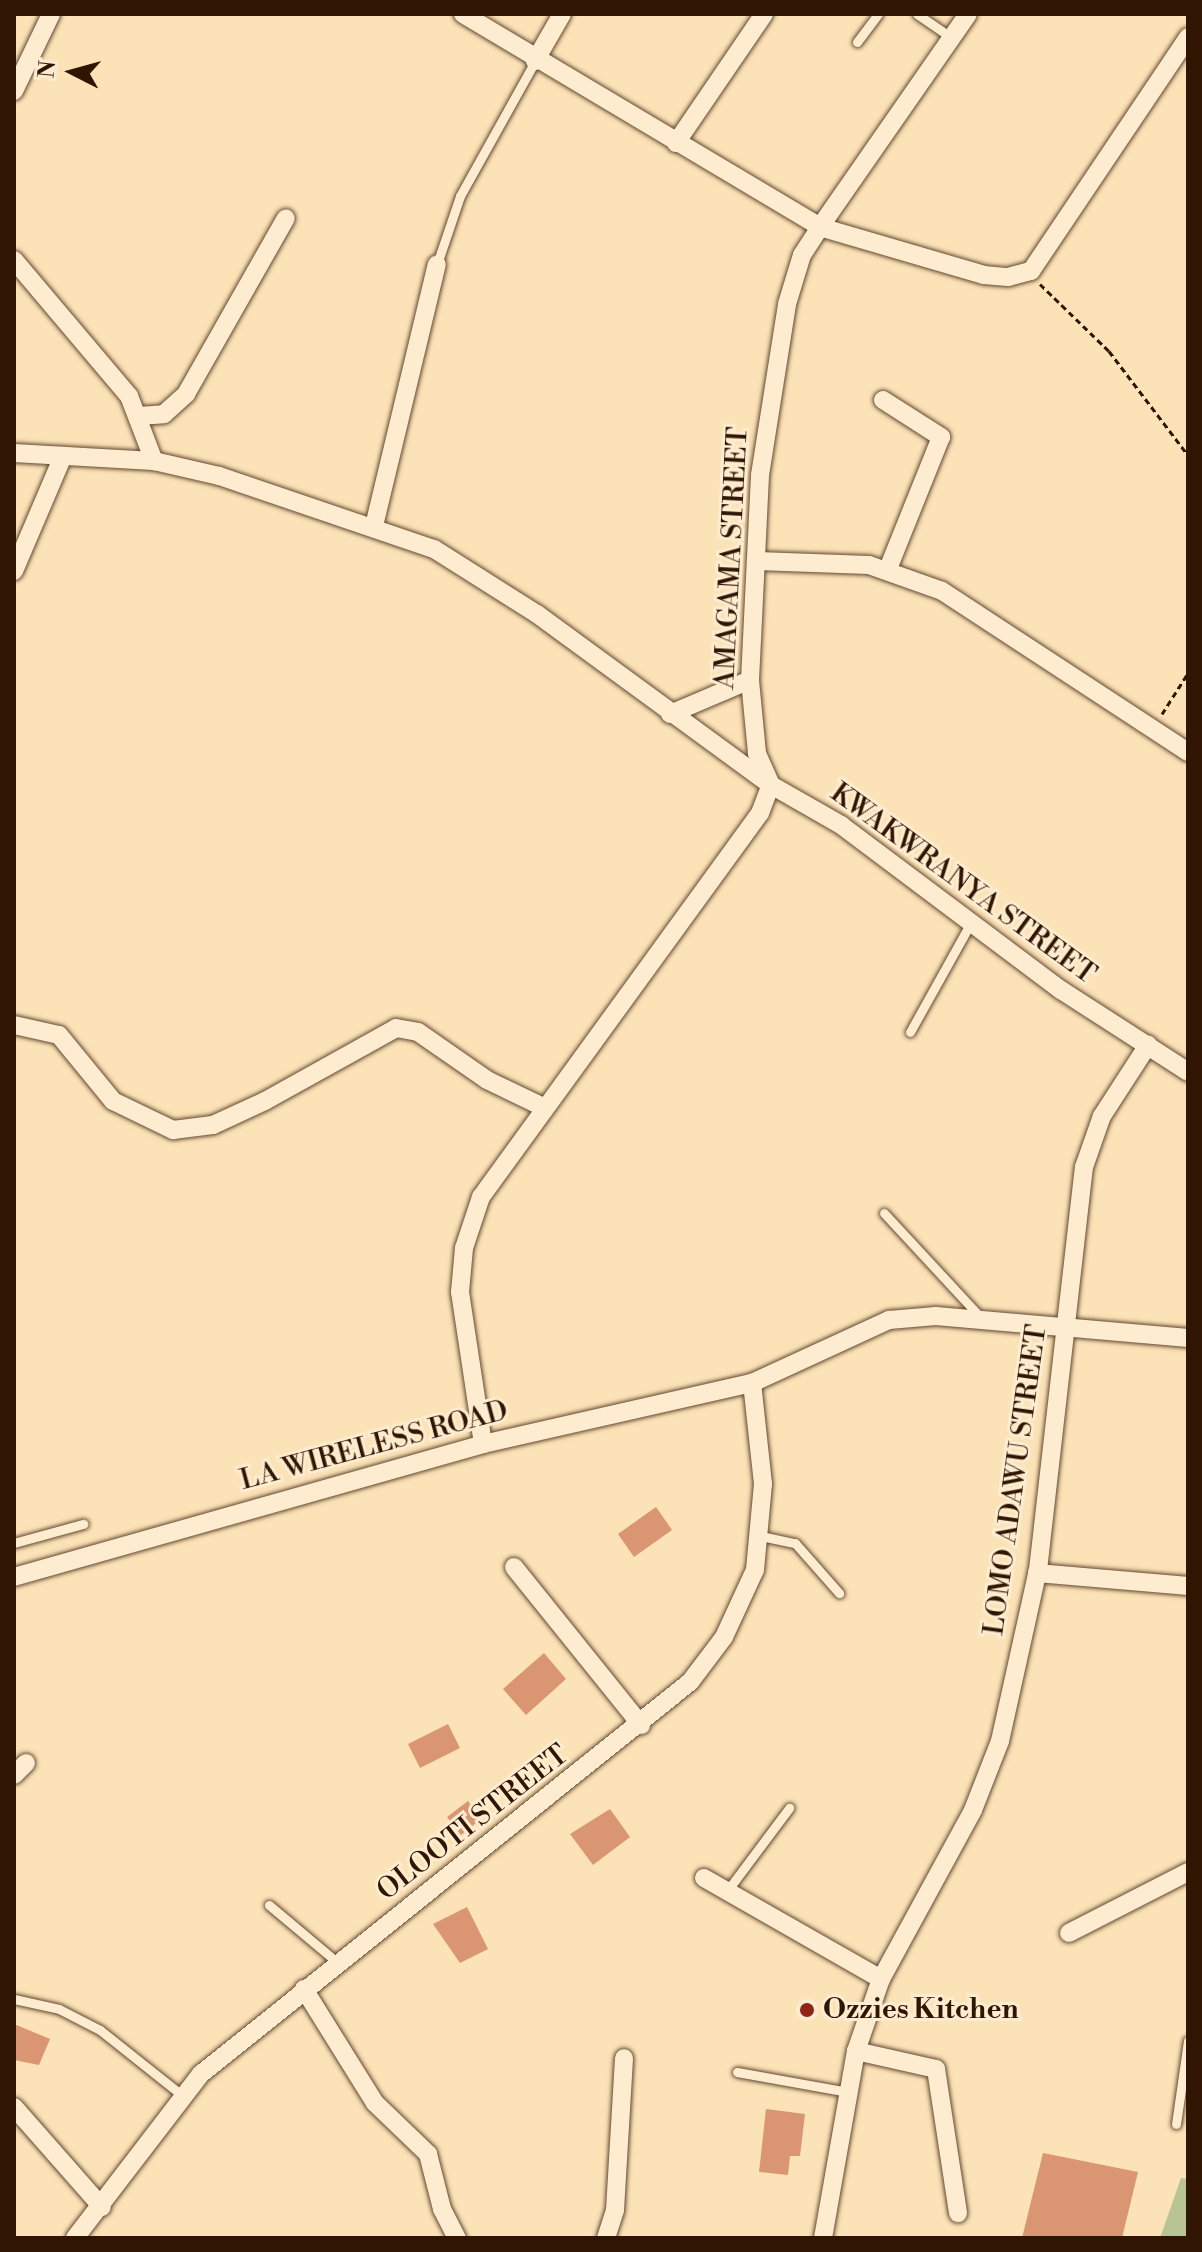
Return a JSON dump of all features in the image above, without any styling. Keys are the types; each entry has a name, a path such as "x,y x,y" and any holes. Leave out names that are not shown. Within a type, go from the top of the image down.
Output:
{"street":[{"path":"14,91 51,14"},
{"path":"463,14 535,61 820,227 984,275 1031,271 1188,37"},
{"path":"535,61 562,14"},
{"path":"676,143 764,14"},
{"name":"AMAGAMA STREET","path":"771,785 757,753 750,680 771,384 798,268 820,227 968,14"},
{"path":"138,416 164,414 186,394 286,218"},
{"path":"14,260 110,373 138,416 154,461"},
{"path":"374,526 437,264"},
{"path":"883,400 941,437 887,571"},
{"name":"KWAKWRANYA STREET","path":"14,453 154,461 255,485 434,549 486,579 771,785 841,825 970,924 1188,1072"},
{"path":"14,571 63,456"},
{"path":"757,561 835,561 887,571 971,606 1188,752"},
{"path":"670,714 750,680"},
{"path":"483,1444 462,1329 464,1248 481,1197 543,1107 760,813 771,785"},
{"path":"14,1025 59,1035 113,1101 173,1130 213,1125 265,1101 396,1028 418,1032 487,1080 543,1107"},
{"name":"LOMO ADAWU STREET","path":"823,2238 856,2051 881,1979 973,1810 1000,1741 1037,1573 1084,1167 1102,1116 1148,1045"},
{"name":"LA WIRELESS ROAD","path":"17,1571 483,1444 752,1383 889,1320 982,1319 1188,1338"},
{"name":"OLOOTI STREET","path":"75,2238 97,2231 102,2207 183,2096 304,1989 641,1725 690,1682 724,1637 755,1570 761,1536 763,1484 752,1383"},
{"path":"514,1567 641,1725"},
{"path":"1037,1573 1188,1586"},
{"path":"1069,1933 1188,1872"},
{"path":"704,1878 881,1979"},
{"path":"304,1989 375,2103 428,2154 457,2238"},
{"path":"856,2051 936,2069 958,2213"},
{"path":"606,2238 615,2210 624,2058"},
{"path":"14,2107 102,2207"}],"lane":[{"path":"857,42 878,14"},
{"path":"917,14 952,38"},
{"path":"437,264 460,196 535,61"},
{"path":"910,1032 970,924"},
{"path":"884,1213 982,1319"},
{"path":"14,1543 83,1524"},
{"path":"761,1536 795,1543 839,1593"},
{"path":"727,1891 789,1808"},
{"path":"269,1905 338,1963"},
{"path":"14,1999 59,2009 100,2030 183,2096"},
{"path":"1176,2124 1188,2041"},
{"path":"737,2072 848,2092"}],"path":[{"path":"1031,271 1054,303 1109,351 1188,455"},
{"path":"1153,728 1188,673"}],"green space":[{"path":"1181,2178 1188,2179 1188,2238 1160,2238"}],"building":[{"path":"656,1507 672,1530 634,1557 618,1534"},
{"path":"544,1653 566,1679 526,1715 503,1689"},
{"path":"448,1724 460,1748 420,1768 408,1744"},
{"path":"468,1801 481,1819 461,1835 447,1817"},
{"path":"610,1809 630,1837 593,1865 570,1834"},
{"path":"467,1907 488,1949 460,1963 433,1924"},
{"path":"14,2024 50,2039 39,2065 14,2060"},
{"path":"766,2109 805,2114 800,2156 790,2156 788,2175 759,2172"},
{"path":"1043,2153 1138,2172 1122,2238 1022,2238"}],"place":[{"name":"Ozzies Kitchen","path":"807,2010"}]}
